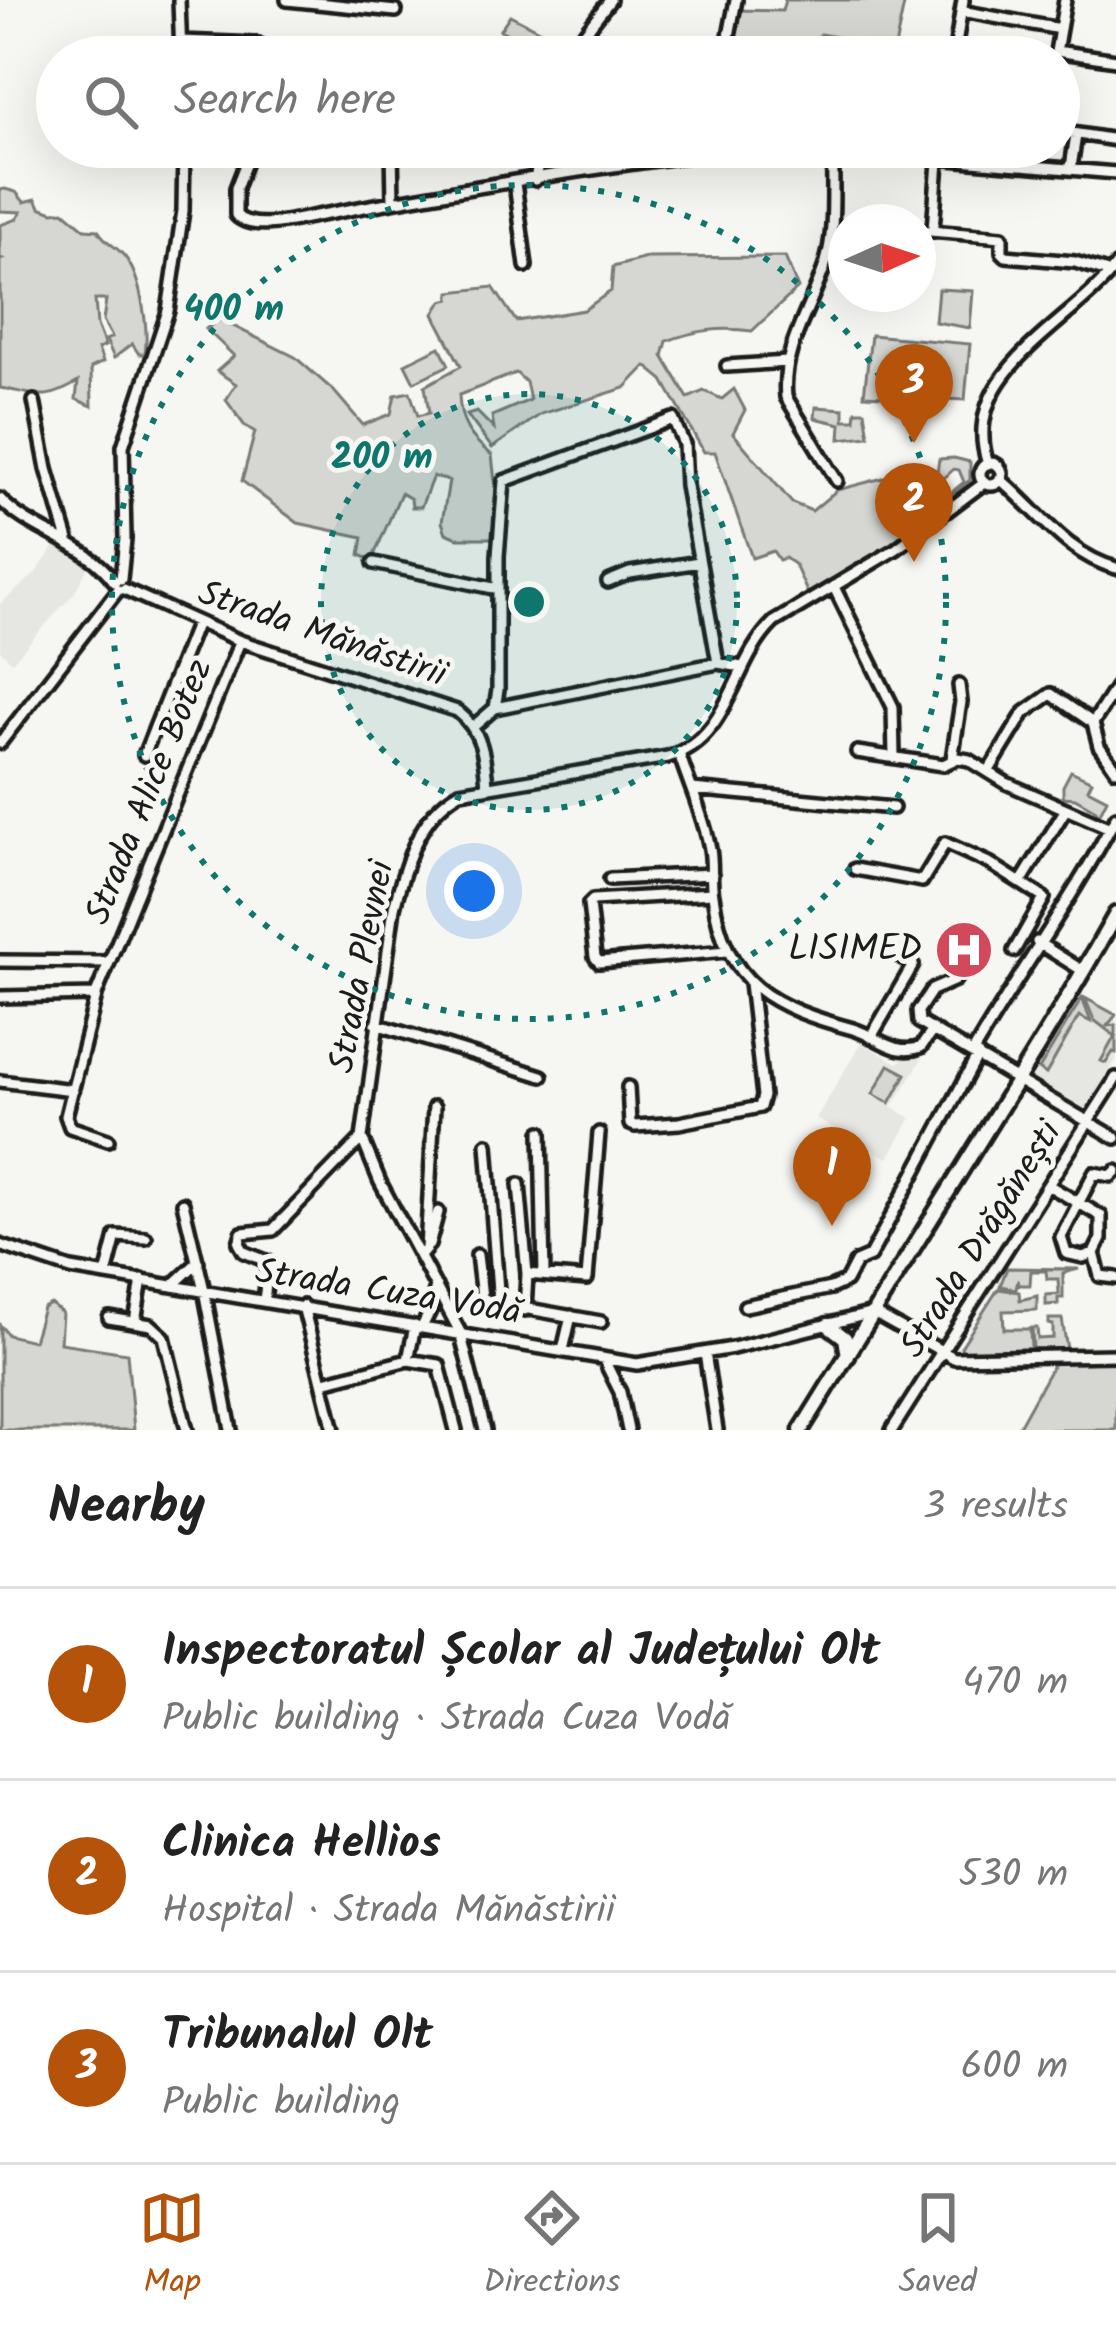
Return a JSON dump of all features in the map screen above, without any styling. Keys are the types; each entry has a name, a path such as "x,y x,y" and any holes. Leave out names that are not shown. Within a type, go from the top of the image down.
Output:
{"main road":[{"path":"801,1430 957,1172 1019,1080 1116,914"},
{"path":"828,1324 842,1332 848,1356"}],"street":[{"path":"179,0 181,36"},
{"path":"287,0 396,11"},
{"path":"582,36 610,0"},
{"path":"729,36 736,0"},
{"path":"1059,36 1065,0"},
{"path":"957,36 962,6 1060,29"},
{"path":"1080,56 1116,60"},
{"path":"1080,135 1116,140"},
{"path":"0,743 119,585 124,539 123,446 168,311 183,168"},
{"path":"244,168 236,188 236,215 242,222 295,220 605,168"},
{"path":"392,168 393,202"},
{"path":"535,180 537,168"},
{"path":"831,204 832,168"},
{"path":"935,204 937,168"},
{"path":"1078,168 1116,173"},
{"path":"515,183 526,266"},
{"path":"936,230 1002,237 1006,256 1113,269"},
{"path":"828,250 787,362 786,398 837,481"},
{"path":"988,464 981,432 991,394 1012,367 1113,269"},
{"path":"727,366 787,362"},
{"path":"34,401 68,540"},
{"path":"495,708 500,673 498,589 504,481 673,419 684,444 686,486 718,663"},
{"path":"988,464 999,467 1000,479 1076,551 1116,568"},
{"path":"984,482 981,471 988,464"},
{"path":"984,482 993,485 1000,479"},
{"path":"487,786 679,753 712,727 757,638 774,622 917,535 984,482"},
{"name":"Strada Mănăstirii","path":"0,499 68,540 119,585 197,622 355,682 457,711 474,726 487,786"},
{"path":"608,582 630,573 699,562"},
{"path":"374,563 498,589"},
{"path":"833,587 893,707 894,758"},
{"path":"144,755 197,622"},
{"name":"Strada Alice Botez","path":"73,1090 96,995 240,641"},
{"path":"474,726 495,708 718,663 742,668"},
{"path":"952,759 959,686"},
{"path":"1093,723 1116,686"},
{"path":"988,772 1024,713 1051,694 1093,723 1099,746 1116,770"},
{"path":"745,1306 831,1288 846,1281 856,1262 870,1256 1038,942 1086,873 1113,823 1066,809 969,760 943,764 856,752"},
{"path":"679,753 708,839 712,893 727,951 750,982 773,1002 799,1015 901,1050 913,1050 926,1042 933,1030"},
{"name":"Strada Plevnei","path":"361,1132 394,908 415,845 447,799 487,786"},
{"path":"692,789 893,808"},
{"path":"1021,882 1066,809"},
{"path":"855,869 922,881 945,844 1021,882 1044,898 1015,952"},
{"path":"610,879 712,874"},
{"path":"712,893 593,901 595,957 602,962 727,951"},
{"path":"1026,932 1083,971"},
{"path":"871,1037 914,965 885,947"},
{"name":"Strada Alice Botez","path":"0,961 109,962"},
{"path":"963,967 955,980 932,990 916,1019 1116,1138"},
{"path":"628,1087 630,1124 635,1126 680,1123 760,1107 763,1096 750,982"},
{"path":"0,997 96,995"},
{"path":"376,1024 542,1076"},
{"name":"Strada Drăgănești","path":"892,1430 1116,1078"},
{"path":"0,1081 73,1090 66,1116 70,1127 108,1140"},
{"path":"423,1253 434,1108"},
{"path":"264,1300 269,1262 244,1252 239,1243 242,1233 273,1230 361,1132 460,1332 485,1430"},
{"path":"542,1132 544,1275"},
{"path":"527,1274 587,1279 599,1133"},
{"path":"477,1255 482,1297 499,1304 487,1144"},
{"path":"1076,1202 1094,1173 1111,1176 1116,1171"},
{"path":"519,1184 527,1274 525,1310"},
{"path":"1048,1185 1101,1216 1104,1224 1094,1253 1100,1276 1116,1278"},
{"path":"1076,1202 1078,1208 1060,1244 1066,1253 1083,1257 1094,1253"},
{"name":"Strada Cuza Vodă","path":"183,1203 205,1290"},
{"path":"423,1253 435,1232 438,1213"},
{"path":"106,1275 116,1237 146,1238"},
{"name":"Strada Cuza Vodă","path":"0,1245 106,1275 637,1364 873,1314"},
{"path":"173,1286 198,1262"},
{"path":"135,1322 142,1280"},
{"path":"408,1360 436,1286"},
{"path":"205,1290 231,1430"},
{"path":"208,1310 224,1293"},
{"name":"Strada Cuza Vodă","path":"499,1304 601,1322"},
{"path":"303,1306 334,1430"},
{"path":"311,1333 330,1311"},
{"path":"873,1314 954,1358 1116,1355"},
{"name":"Strada Cuza Vodă","path":"563,1350 571,1316"},
{"path":"109,1318 158,1329 169,1348 187,1430"},
{"path":"705,1353 717,1430"},
{"path":"603,1358 620,1392 628,1430"},
{"path":"324,1382 408,1360 442,1367 456,1430"},
{"path":"620,1392 623,1372 637,1364"},
{"path":"447,1391 475,1385"}],"shaded area":[{"path":"785,0 905,0 897,36 733,36 738,10 782,11"},
{"path":"510,15 550,36 512,36 500,30"},
{"path":"0,190 16,192 24,202 36,199 40,207 64,211 85,229 98,230 125,257 135,277 145,318 145,354 139,354 132,344 114,358 106,340 112,337 103,321 106,300 95,300 105,346 98,349 103,362 91,368 92,406 76,399 78,382 48,395 0,388 0,225 17,219 21,212 0,211"},
{"path":"785,257 798,288 752,331 688,334 667,341 663,356 688,398 704,391 722,399 734,389 745,410 733,433 792,503 812,511 837,490 883,478 902,511 914,513 918,520 891,544 808,594 795,565 785,558 779,560 773,551 752,558 715,452 704,452 663,380 646,366 625,388 541,414 492,448 467,415 477,412 494,429 492,416 530,400 526,382 516,373 459,395 468,430 492,455 497,499 494,538 458,538 446,533 442,522 449,481 433,476 421,507 412,507 411,499 401,493 372,560 360,555 363,537 298,523 242,481 255,432 226,400 236,384 217,371 234,356 206,329 219,319 295,357 363,425 391,414 395,395 410,392 418,416 429,413 425,386 461,366 434,314 442,301 450,299 450,292 493,287 516,321 584,310 611,291 613,267 646,258"},
{"path":"938,289 973,291 970,328 935,322"},
{"path":"871,335 970,344 965,400 864,395"},
{"path":"440,347 449,365 414,382 405,364"},
{"path":"816,407 844,409 844,420 855,420 856,411 865,411 869,436 840,439 841,424 815,418"},
{"path":"939,459 970,462 970,480 928,514 929,505 933,508 964,482 954,469 920,500 915,492 921,488 922,471 937,472"},
{"path":"58,542 89,565 75,592 12,662 0,650 0,604 34,575"},
{"path":"1071,771 1092,781 1088,789 1107,799 1098,817 1096,810 1075,798 1063,797"},
{"path":"1083,995 1116,1014 1116,1060 1085,1112 1032,1079"},
{"path":"1082,998 1091,1022 1079,1016 1046,1074 1039,1069"},
{"path":"1085,998 1116,1015 1107,1026 1116,1025 1116,1053 1106,1063 1101,1061 1115,1036 1094,1020"},
{"path":"861,1043 898,1063 909,1054 922,1059 892,1107 911,1118 888,1158 816,1119"},
{"path":"889,1065 906,1074 890,1103 873,1094"},
{"path":"1007,1268 1079,1269 1063,1273 1063,1298 1058,1298 1058,1304 1046,1305 1046,1295 1059,1294 1058,1279 1047,1279 1046,1271 1031,1271 1030,1285 1019,1285 1018,1279 1016,1289 1000,1286"},
{"path":"998,1289 1019,1292 1020,1300 1037,1296 1037,1310 1003,1311 1004,1329 1030,1329 1031,1349 962,1351 961,1347"},
{"path":"51,1304 62,1313 60,1343 127,1353 134,1430 0,1430 0,1325 8,1335 33,1341 43,1308"},
{"path":"1049,1319 1062,1319 1067,1349 1033,1349 1032,1328 1037,1328 1038,1339 1053,1338"},
{"path":"1116,1361 1116,1430 1017,1430 1054,1363"}],"place":[{"name":"Tribunalul Olt","path":"914,443"},
{"name":"Clinica Hellios","path":"914,562"},
{"name":"LISIMED","path":"964,950"},
{"name":"Inspectoratul Școlar al Județului Olt","path":"832,1226"}]}
